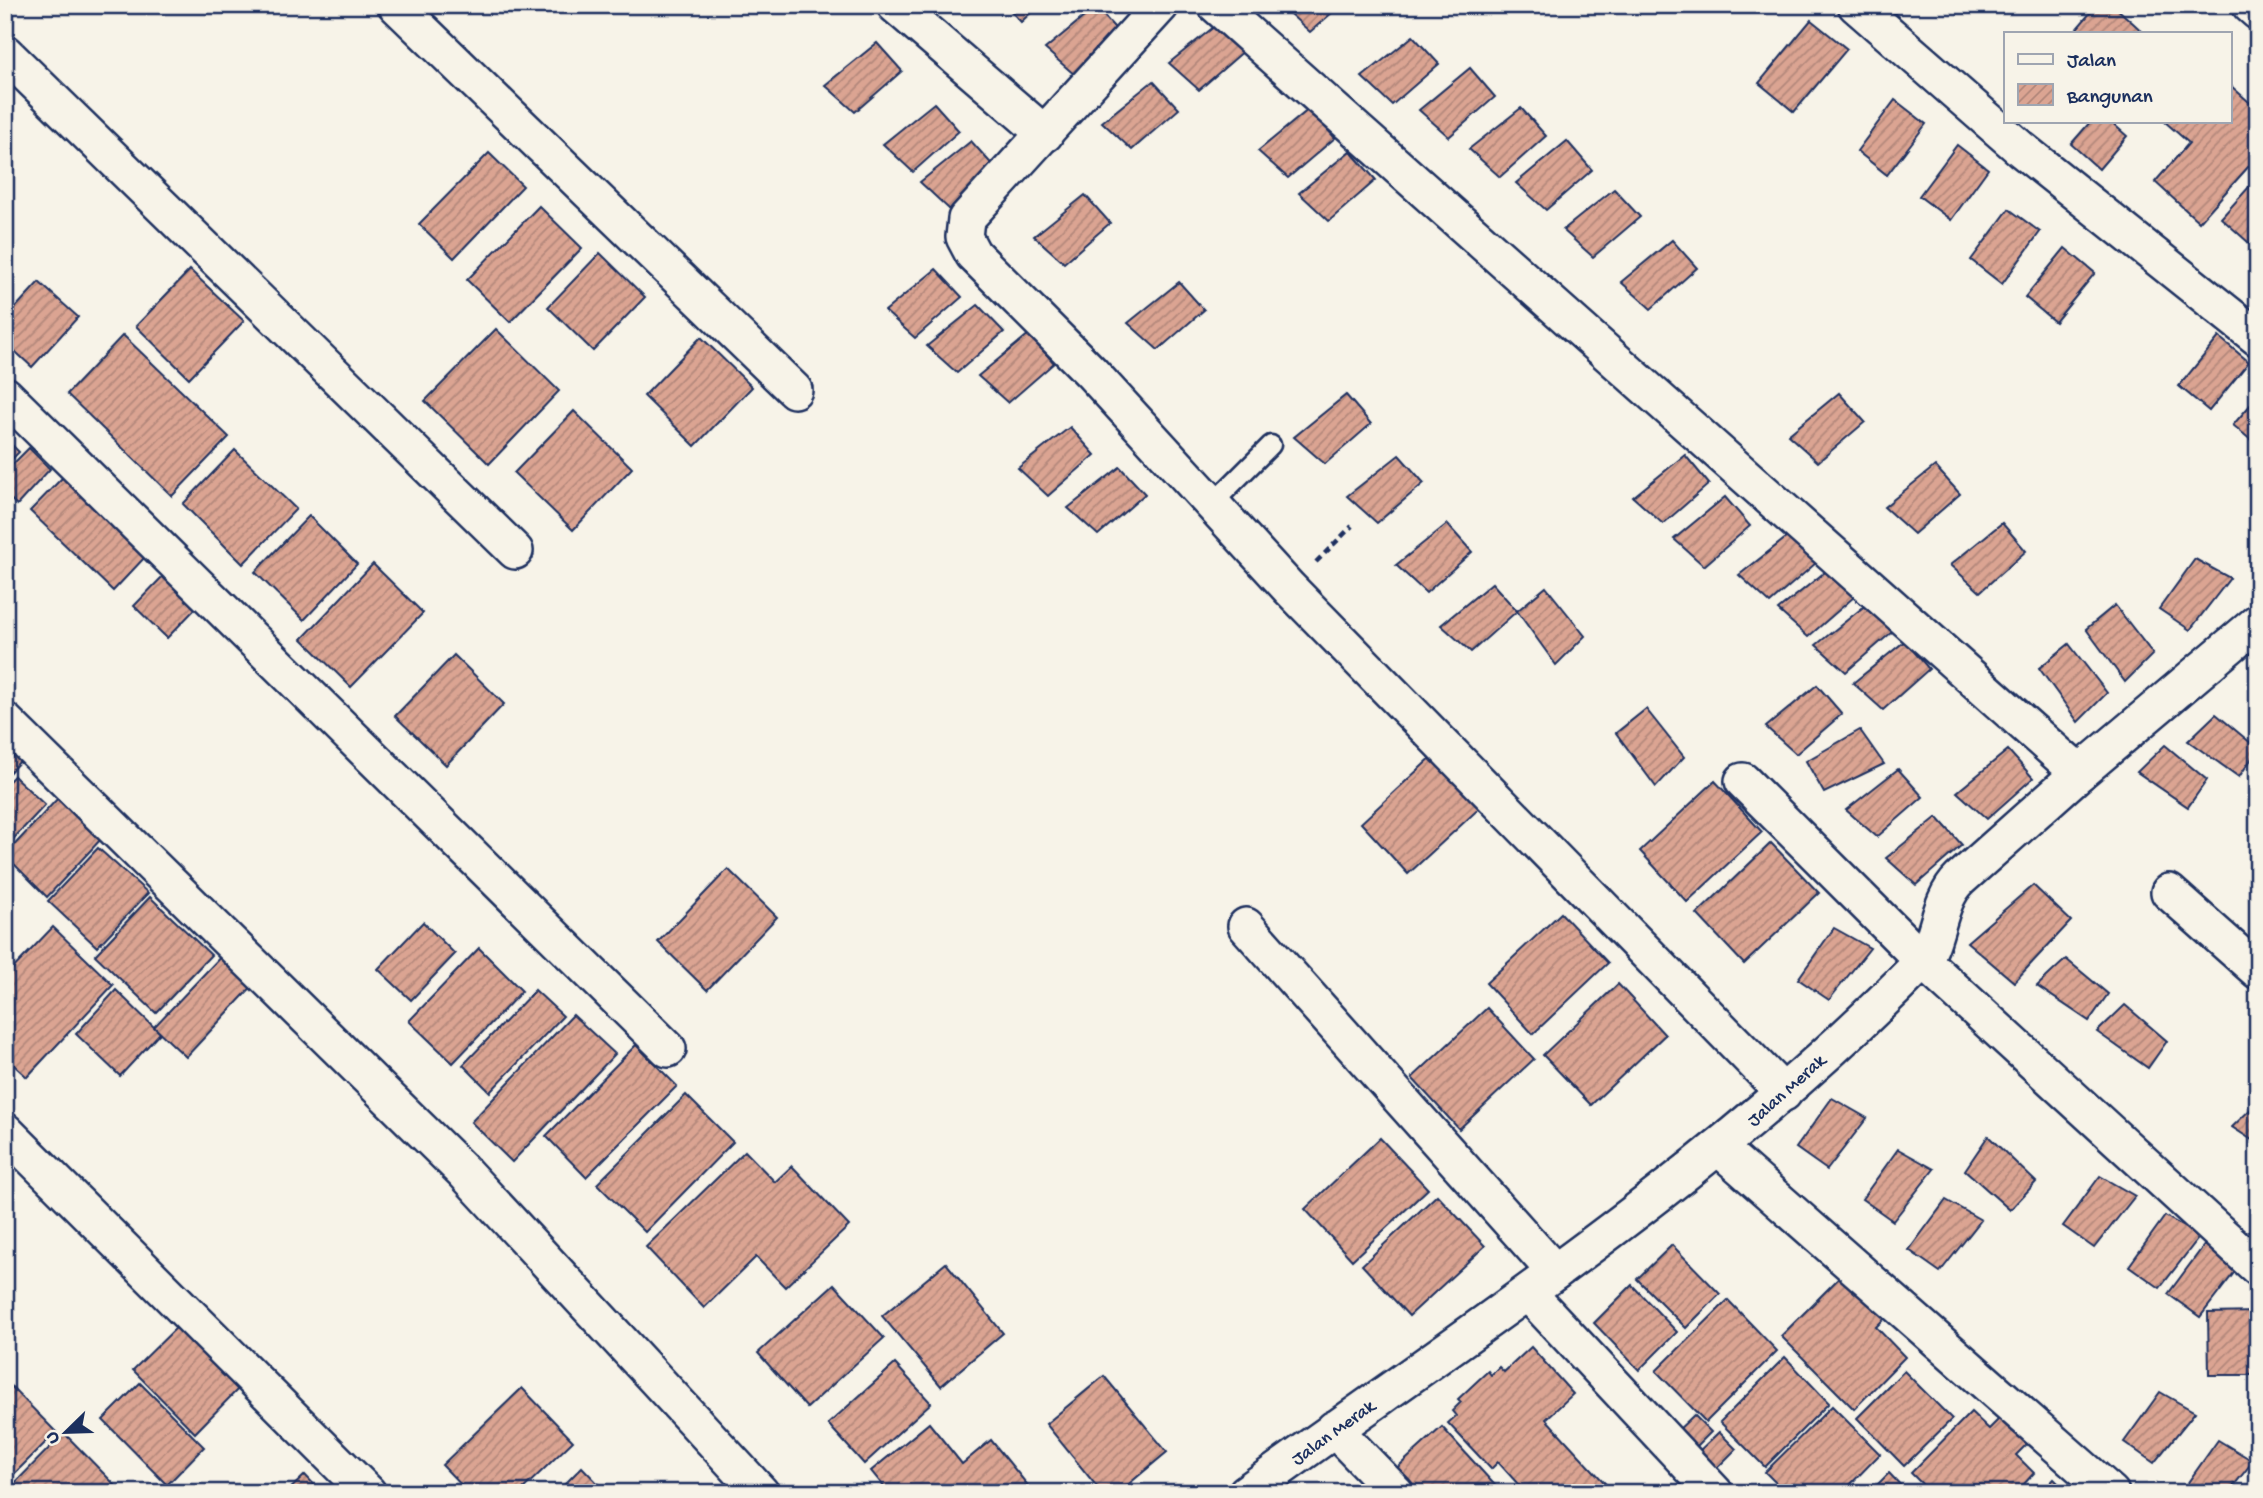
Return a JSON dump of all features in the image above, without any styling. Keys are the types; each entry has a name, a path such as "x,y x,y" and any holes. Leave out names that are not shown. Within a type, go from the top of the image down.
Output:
{"street":[{"path":"396,5 794,390"},
{"path":"895,5 1045,134"},
{"path":"1161,5 1045,134 974,207 966,219 964,237 988,270 1091,372 1289,589 1784,1093"},
{"path":"1216,5 2078,773"},
{"path":"1856,5 2021,149 2258,338"},
{"path":"2250,5 2258,12"},
{"path":"5,54 515,551"},
{"path":"5,395 668,1049"},
{"name":"Jalan Merak","path":"1246,1493 1542,1282 1784,1093 1923,961 1950,889 2078,773 2258,622"},
{"path":"5,721 464,1172 761,1493"},
{"path":"1743,781 1923,961 2258,1268"},
{"path":"2169,892 2258,971"},
{"path":"1246,926 1715,1493"},
{"path":"5,1131 368,1493"},
{"path":"1718,1147 2111,1493"},
{"path":"1334,1429 1396,1493"}],"lane":[{"path":"1213,503 1271,445"}],"path":[{"path":"1289,589 1352,526"}],"building":[{"path":"1005,5 1039,5 1021,22"},
{"path":"1280,5 1341,5 1310,32"},
{"path":"2097,5 2113,5 2143,32 2074,32"},
{"path":"1096,7 1122,36 1076,76 1045,49"},
{"path":"1811,20 1847,49 1794,112 1759,83"},
{"path":"1220,22 1245,50 1199,90 1169,63"},
{"path":"1413,36 1439,64 1392,105 1362,77"},
{"path":"877,43 902,71 855,112 825,85"},
{"path":"1470,68 1495,97 1449,137 1419,110"},
{"path":"1153,81 1179,109 1132,150 1102,122"},
{"path":"2232,87 2258,110 2258,156 2199,222 2155,182 2189,143 2165,122 2232,122"},
{"path":"1895,100 1926,124 1887,175 1857,151"},
{"path":"934,103 959,131 913,172 883,144"},
{"path":"1521,108 1546,136 1500,177 1469,149"},
{"path":"1309,109 1335,138 1288,178 1258,151"},
{"path":"2090,122 2111,122 2127,136 2099,169 2071,144"},
{"path":"971,141 996,169 950,210 920,182"},
{"path":"1567,141 1592,170 1546,210 1516,183"},
{"path":"1957,145 1988,169 1951,220 1919,196"},
{"path":"1350,151 1376,180 1329,221 1299,193"},
{"path":"489,153 523,186 454,258 419,224"},
{"path":"2258,177 2258,251 2221,218"},
{"path":"1614,189 1640,217 1593,257 1563,230"},
{"path":"1085,195 1110,223 1064,263 1034,236"},
{"path":"539,206 582,248 510,322 467,280"},
{"path":"2009,209 2040,232 2002,284 1971,260"},
{"path":"1672,240 1697,268 1651,309 1621,282"},
{"path":"2065,248 2095,273 2055,322 2025,297"},
{"path":"600,253 645,297 593,351 548,307"},
{"path":"936,269 962,297 915,338 885,311"},
{"path":"190,270 244,321 189,378 136,326"},
{"path":"39,282 78,317 32,367 5,342 5,319"},
{"path":"1179,282 1204,310 1158,350 1128,323"},
{"path":"978,305 1004,332 957,373 927,346"},
{"path":"496,329 559,391 489,464 425,401"},
{"path":"1029,334 1054,363 1008,403 978,376"},
{"path":"123,335 229,437 172,496 67,394"},
{"path":"701,337 752,387 695,446 644,396"},
{"path":"2219,337 2249,362 2209,411 2179,386"},
{"path":"1839,393 1865,422 1818,462 1788,435"},
{"path":"1346,395 1371,424 1325,464 1294,437"},
{"path":"2258,396 2258,446 2233,425"},
{"path":"574,411 632,468 573,530 514,473"},
{"path":"1070,427 1095,455 1048,496 1018,468"},
{"path":"5,438 19,452 5,466"},
{"path":"29,448 50,469 17,505 5,494 5,472"},
{"path":"235,450 296,509 243,564 183,504"},
{"path":"1399,455 1424,483 1377,523 1347,496"},
{"path":"1685,455 1709,484 1663,524 1633,497"},
{"path":"1935,466 1960,494 1914,534 1884,507"},
{"path":"1120,467 1145,494 1098,535 1068,508"},
{"path":"64,476 146,556 113,591 30,511"},
{"path":"1725,497 1750,526 1704,566 1674,539"},
{"path":"309,516 357,564 304,620 255,572"},
{"path":"2002,523 2026,551 1980,592 1950,565"},
{"path":"1447,524 1472,552 1426,593 1396,565"},
{"path":"1791,534 1816,563 1770,603 1739,575"},
{"path":"2195,559 2230,578 2190,630 2159,609"},
{"path":"373,564 423,613 351,687 302,639"},
{"path":"1830,568 1854,597 1808,637 1778,610"},
{"path":"164,575 197,607 167,638 134,606"},
{"path":"1492,583 1517,611 1471,652 1441,625"},
{"path":"1546,587 1585,636 1556,665 1517,611"},
{"path":"1867,604 1892,632 1846,672 1816,645"},
{"path":"2115,605 2153,654 2125,682 2086,629"},
{"path":"1905,641 1929,669 1883,710 1853,683"},
{"path":"2069,644 2107,693 2078,722 2039,668"},
{"path":"454,655 504,704 446,765 395,716"},
{"path":"1817,685 1842,714 1796,754 1766,727"},
{"path":"1646,709 1684,757 1656,787 1616,733"},
{"path":"2216,714 2258,749 2239,777 2188,741"},
{"path":"1860,730 1884,764 1824,793 1806,761"},
{"path":"5,737 25,756 5,777"},
{"path":"2165,745 2207,780 2188,807 2137,772"},
{"path":"2008,750 2033,778 1987,819 1957,792"},
{"path":"1436,753 1484,804 1408,874 1361,823"},
{"path":"1898,769 1923,797 1877,837 1846,810"},
{"path":"14,776 45,805 5,848 5,785"},
{"path":"1715,781 1762,832 1687,902 1640,851"},
{"path":"59,797 102,838 47,897 5,855"},
{"path":"1937,817 1962,845 1916,885 1886,858"},
{"path":"1771,843 1819,893 1744,964 1697,914"},
{"path":"98,848 148,893 97,947 48,901"},
{"path":"728,869 777,917 707,990 658,942"},
{"path":"2033,885 2071,921 2014,982 1967,942"},
{"path":"150,897 211,955 156,1013 95,955"},
{"path":"1561,913 1608,963 1533,1034 1486,983"},
{"path":"423,922 455,954 411,1000 378,969"},
{"path":"53,927 113,985 27,1077 5,1057 5,977"},
{"path":"1834,928 1870,948 1829,1000 1798,979"},
{"path":"479,948 522,991 453,1063 409,1021"},
{"path":"227,950 259,979 186,1057 154,1027"},
{"path":"2066,959 2108,994 2089,1021 2037,986"},
{"path":"1618,984 1665,1035 1591,1105 1543,1055"},
{"path":"116,990 160,1033 120,1076 76,1034"},
{"path":"535,990 563,1016 490,1092 463,1065"},
{"path":"2125,1005 2167,1041 2148,1068 2097,1032"},
{"path":"1487,1008 1534,1059 1459,1129 1412,1078"},
{"path":"573,1015 615,1054 512,1162 471,1122"},
{"path":"636,1045 677,1086 586,1177 546,1136"},
{"path":"686,1095 733,1142 645,1232 597,1184"},
{"path":"1832,1098 1867,1118 1827,1170 1796,1148"},
{"path":"2258,1102 2258,1144 2232,1127"},
{"path":"1988,1136 2036,1182 2010,1210 1965,1170"},
{"path":"1380,1138 1428,1189 1352,1260 1305,1209"},
{"path":"1898,1149 1934,1169 1893,1221 1862,1199"},
{"path":"745,1151 775,1182 792,1166 849,1226 785,1287 756,1257 704,1308 646,1247"},
{"path":"2100,1176 2135,1196 2094,1248 2063,1226"},
{"path":"1437,1195 1485,1246 1409,1316 1362,1265"},
{"path":"1946,1200 1981,1220 1940,1272 1909,1250"},
{"path":"2165,1216 2200,1236 2160,1288 2129,1266"},
{"path":"2205,1244 2240,1265 2200,1317 2168,1294"},
{"path":"1672,1245 1720,1294 1686,1328 1637,1279"},
{"path":"946,1263 1003,1333 941,1386 882,1316"},
{"path":"1844,1273 1887,1316 1876,1327 1905,1357 1854,1409 1781,1336"},
{"path":"834,1284 884,1338 807,1408 758,1353"},
{"path":"1632,1285 1677,1332 1639,1370 1594,1323"},
{"path":"1728,1300 1777,1351 1706,1422 1656,1371"},
{"path":"2258,1312 2258,1375 2209,1375 2208,1313"},
{"path":"184,1320 245,1382 195,1433 133,1370"},
{"path":"1531,1347 1573,1394 1546,1419 1614,1493 1526,1493 1498,1462 1491,1469 1448,1423 1456,1416 1452,1411 1461,1402 1458,1399 1488,1371 1491,1375 1499,1367 1504,1372"},
{"path":"1785,1357 1829,1403 1765,1467 1720,1422"},
{"path":"895,1364 931,1403 864,1464 828,1424"},
{"path":"1904,1371 1952,1419 1904,1466 1857,1418"},
{"path":"1104,1376 1167,1452 1118,1493 1102,1493 1046,1424"},
{"path":"5,1380 56,1432 5,1483"},
{"path":"140,1383 204,1447 167,1485 103,1420"},
{"path":"522,1388 573,1441 519,1493 469,1493 442,1465"},
{"path":"2160,1392 2195,1412 2154,1463 2124,1442"},
{"path":"1832,1406 1880,1454 1842,1493 1786,1493 1765,1472"},
{"path":"1971,1412 1989,1429 2001,1417 2028,1443 2016,1455 2034,1473 2016,1493 1931,1493 1911,1473"},
{"path":"1694,1415 1711,1432 1693,1450 1676,1432"},
{"path":"929,1423 962,1464 991,1440 1034,1493 889,1493 871,1471"},
{"path":"1442,1427 1502,1493 1409,1493 1391,1473"},
{"path":"1719,1432 1736,1449 1714,1471 1697,1453"},
{"path":"64,1433 116,1486 109,1493 5,1493"},
{"path":"2218,1440 2253,1461 2228,1493 2184,1493 2182,1491"},
{"path":"582,1467 607,1493 556,1493"},
{"path":"1889,1473 1908,1493 1869,1493"},
{"path":"305,1475 322,1493 286,1493"},
{"path":"2054,1479 2068,1493 2041,1493"}]}
